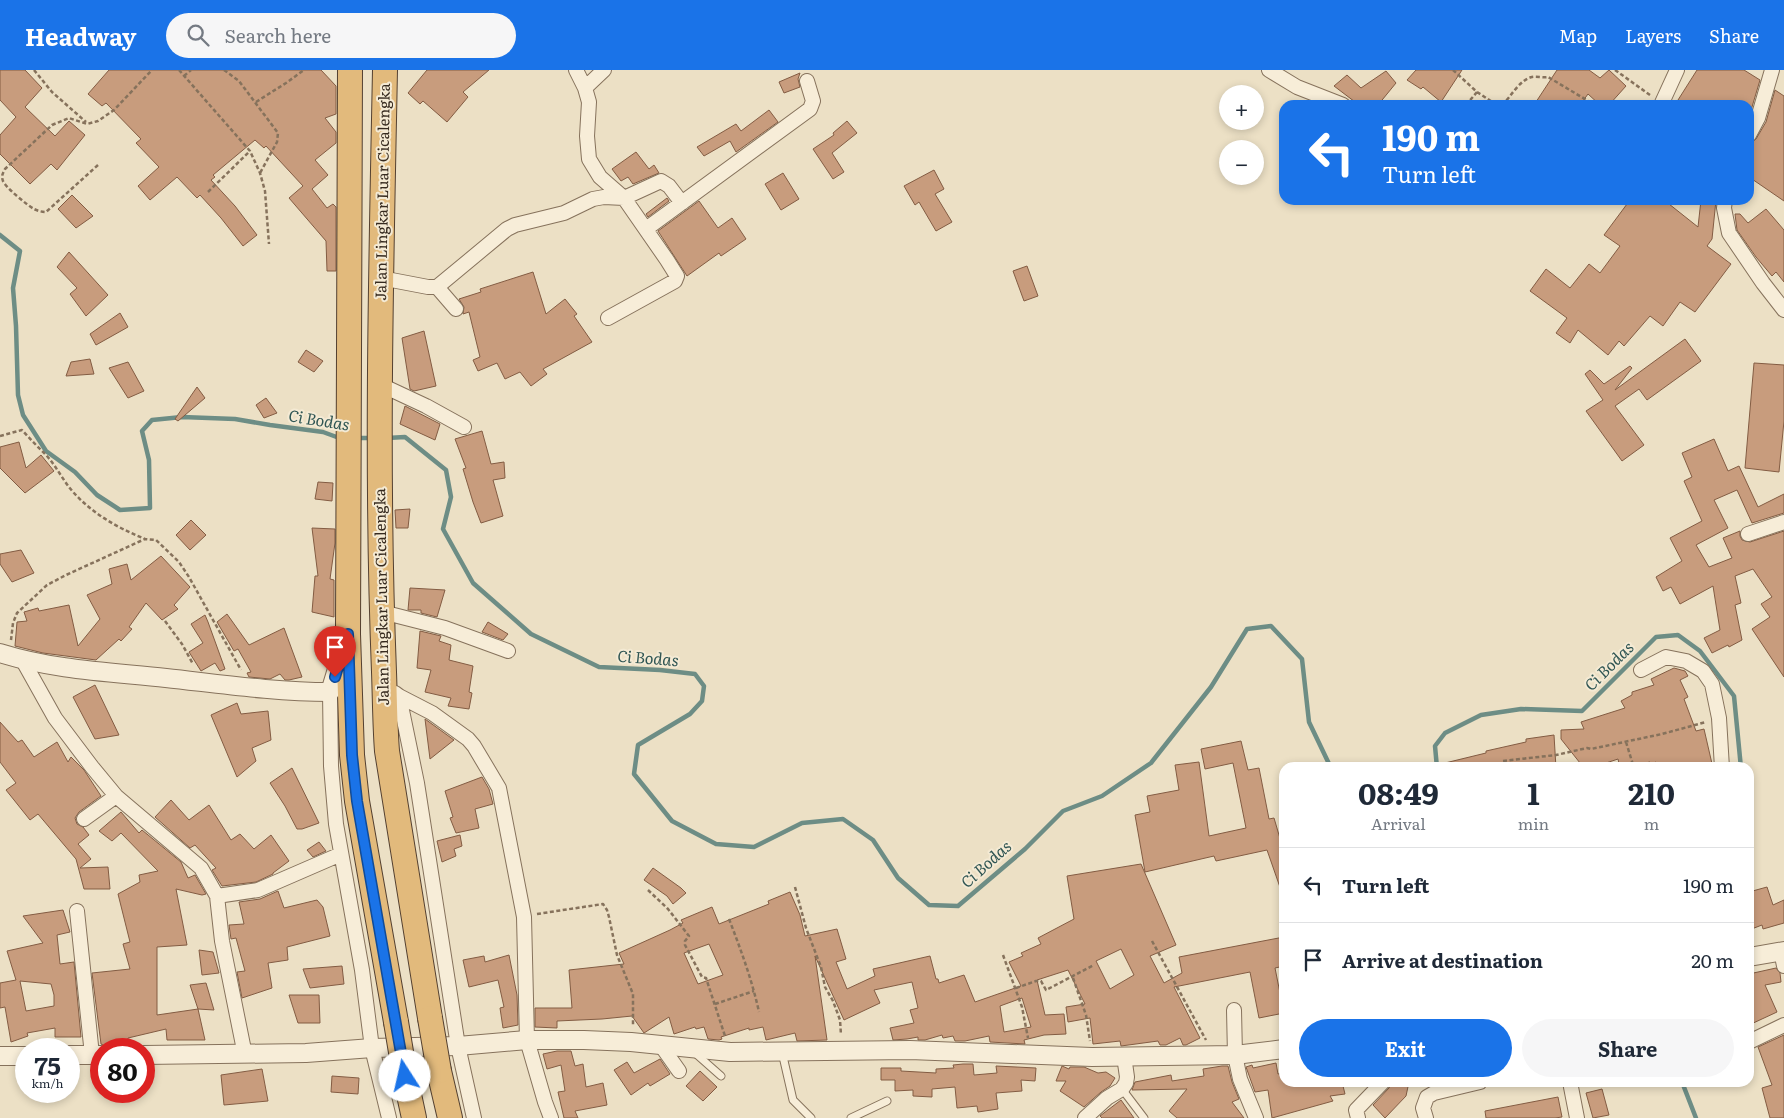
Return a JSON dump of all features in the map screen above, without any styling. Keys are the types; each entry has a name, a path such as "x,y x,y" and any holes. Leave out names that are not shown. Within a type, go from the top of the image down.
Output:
{"highway":[{"name":"Jalan Lingkar Luar Cicalengka","path":"350,70 348,634 352,755 357,801 414,1118"},
{"name":"Jalan Lingkar Luar Cicalengka","path":"385,70 379,390 382,612 392,691 387,751 430,1018 450,1118"}],"street":[{"path":"576,70 585,88 589,102 587,136 589,159 600,177 624,198 667,260 677,279 608,318"},
{"path":"585,88 604,70"},
{"path":"1269,70 1297,87 1330,100"},
{"path":"1663,100 1677,70"},
{"path":"1754,126 1772,70"},
{"path":"646,229 810,109 813,105 813,95 807,81"},
{"path":"381,278 437,287 507,229 515,225 564,214 593,199 604,197 624,198 663,181 682,203"},
{"path":"1724,205 1729,233 1784,310"},
{"path":"437,287 456,309"},
{"path":"379,390 426,406 464,428"},
{"path":"1748,534 1784,522"},
{"path":"382,612 445,628 508,651"},
{"path":"348,634 330,692 331,766 336,824 362,970 372,1048 389,1118"},
{"path":"11,656 119,675 251,689 330,692"},
{"path":"11,656 54,718 116,796 201,868 217,896 222,941 245,1055"},
{"path":"1641,670 1666,657 1686,661 1703,671 1712,684 1719,718 1722,762"},
{"path":"392,691 432,713 468,739 499,788 524,917 527,1040 544,1102 551,1118"},
{"path":"392,691 417,783 458,1046 474,1118"},
{"path":"84,819 116,796"},
{"path":"217,896 258,890 341,854"},
{"path":"77,911 95,1038"},
{"path":"1754,957 1783,956"},
{"path":"1234,1010 1235,1056 1240,1079 1256,1118"},
{"path":"1754,1040 1784,1025"},
{"path":"155,1055 306,1053 372,1048 458,1046 527,1040 631,1042 730,1052 910,1050 1092,1057 1235,1056 1279,1050"},
{"path":"660,1044 679,1071"},
{"path":"0,1053 15,1055"},
{"path":"1085,1118 1107,1098 1122,1089 1127,1078 1124,1056"},
{"path":"1358,1118 1356,1110 1378,1087"},
{"path":"1426,1118 1423,1108 1427,1097 1434,1093 1459,1087"},
{"path":"1571,1087 1577,1118"}],"lane":[{"path":"691,1049 721,1076"},
{"path":"781,1052 793,1100 811,1118"},
{"path":"1122,1089 1144,1118"},
{"path":"851,1118 888,1101"}],"path":[{"path":"34,70 52,92 88,124"},
{"path":"98,165 46,212 34,209 5,184 2,178 5,169 52,125 69,118 88,124 98,121 114,110 152,70"},
{"path":"180,70 250,151 260,173 265,192 268,244"},
{"path":"184,76 191,70"},
{"path":"224,70 239,81 278,133 279,136 260,173"},
{"path":"256,102 304,70"},
{"path":"1453,70 1477,92 1489,100"},
{"path":"1614,70 1655,100"},
{"path":"1506,100 1521,83 1532,77 1548,77 1587,100"},
{"path":"1470,100 1477,92"},
{"path":"208,192 250,151"},
{"path":"0,436 22,430 46,454 73,492 92,510 112,524 145,539 156,540 179,562 251,689"},
{"path":"11,656 13,623 17,613 47,585 66,574 145,539"},
{"path":"165,621 182,644 203,683"},
{"path":"1503,761 1556,755 1587,748 1591,749 1719,718"},
{"path":"1626,742 1632,762"},
{"path":"795,887 825,987 840,1020 842,1051"},
{"path":"648,890 668,909 688,936 685,945 702,977 706,978 730,1052"},
{"path":"524,917 603,904 610,917 617,955 633,994 634,1020 631,1042"},
{"path":"729,919 754,991 759,1012"},
{"path":"1152,941 1214,1055"},
{"path":"1003,955 1022,1007 1031,1054"},
{"path":"1016,988 1041,981 1046,990 1094,965"},
{"path":"1072,978 1086,1014 1092,1057"},
{"path":"715,1004 754,991"}],"building":[{"path":"0,70 25,70 42,88 25,107 55,136 69,121 85,135 57,170 51,164 30,184 0,154 0,135 16,117 0,100"},
{"path":"109,70 321,70 336,86 336,114 325,118 336,132 336,143 315,160 328,175 312,189 327,208 333,204 336,207 336,271 327,271 326,241 289,198 303,186 266,146 264,148 255,140 213,175 215,177 211,180 235,206 257,235 243,246 200,195 197,198 177,177 150,200 138,186 159,167 136,143 141,139 106,103 102,106 88,94"},
{"path":"427,70 489,70 463,92 468,97 447,122 423,101 420,104 408,93"},
{"path":"1416,70 1462,70 1442,100 1439,100 1423,87 1421,89 1407,80"},
{"path":"1557,70 1589,70 1600,78 1609,70 1626,86 1613,100 1595,100 1588,94 1584,100 1537,100"},
{"path":"1697,70 1744,70 1760,80 1754,100 1678,100"},
{"path":"1386,71 1396,83 1382,100 1352,100 1334,86 1347,75 1361,88"},
{"path":"800,73 798,79 800,87 784,93 779,82"},
{"path":"1775,90 1784,96 1784,201 1754,180 1754,140 1766,122"},
{"path":"769,110 778,122 736,152 730,141 704,156 697,147 736,124 741,131"},
{"path":"847,121 857,133 832,153 844,172 833,179 813,149 834,135 833,133"},
{"path":"636,152 649,169 654,165 659,173 633,184 628,177 621,181 612,169"},
{"path":"934,170 944,189 935,194 952,222 936,231 919,202 915,205 904,186"},
{"path":"783,173 799,199 781,210 765,184"},
{"path":"72,195 93,216 76,228 58,209"},
{"path":"667,198 669,201 648,217 646,214"},
{"path":"699,201 718,228 732,218 746,239 721,256 719,253 687,276 658,231"},
{"path":"1626,205 1670,205 1698,227 1700,205 1715,205 1712,239 1707,246 1731,264 1695,312 1680,302 1663,326 1650,316 1624,346 1619,341 1608,355 1578,330 1570,343 1556,333 1567,318 1530,291 1546,269 1570,288 1589,264 1600,273 1620,246 1604,235"},
{"path":"1766,209 1784,230 1784,282 1776,272 1772,276 1737,230 1735,214 1740,214 1748,223"},
{"path":"69,252 108,295 86,316 70,294 77,288 57,267"},
{"path":"1027,266 1038,296 1024,301 1013,271"},
{"path":"533,272 546,314 565,299 577,314 574,316 592,342 543,369 547,374 531,386 520,372 505,379 497,363 478,371 473,360 480,357 469,312 463,314 464,307 459,299 481,292 480,289"},
{"path":"120,313 128,327 96,345 90,334"},
{"path":"424,331 436,386 414,391 410,389 402,338"},
{"path":"1685,339 1701,361 1647,400 1639,389 1615,406 1644,445 1622,461 1586,411 1603,400 1585,374 1590,370 1604,384 1630,366 1632,368 1615,390"},
{"path":"306,350 323,361 314,372 298,362"},
{"path":"90,359 94,374 66,376 71,362"},
{"path":"128,362 144,391 128,398 109,368"},
{"path":"1754,363 1784,365 1784,421 1779,472 1745,468"},
{"path":"197,387 205,398 178,421 175,419"},
{"path":"266,398 277,413 264,418 256,405"},
{"path":"405,406 440,424 435,440 400,424"},
{"path":"482,431 491,464 504,462 505,478 493,480 503,516 481,523 463,469 466,468 455,439"},
{"path":"1714,439 1728,471 1739,466 1758,507 1784,494 1784,513 1752,523 1737,490 1714,500 1728,528 1696,545 1709,567 1732,558 1723,538 1740,531 1742,540 1750,542 1784,531 1784,677 1752,629 1770,617 1761,604 1772,597 1753,569 1735,576 1741,603 1735,605 1742,640 1712,653 1704,638 1720,630 1713,586 1680,604 1671,587 1663,591 1656,577 1682,561 1670,538 1702,521 1684,481 1692,477 1682,453"},
{"path":"19,442 26,468 41,455 54,471 25,493 0,468 0,447"},
{"path":"318,482 333,483 332,501 315,499"},
{"path":"410,509 408,528 396,528 395,510"},
{"path":"191,520 206,535 190,550 176,535"},
{"path":"312,528 335,529 330,579 334,580 334,617 312,612 315,576 318,576"},
{"path":"21,550 34,573 12,582 0,564 0,554"},
{"path":"161,556 190,587 174,605 178,609 162,620 146,603 129,627 132,629 121,641 119,639 96,660 43,653 15,646 17,622 27,621 24,612 38,608 39,611 69,605 78,646 100,619 87,595 112,584 109,569 127,564 131,580"},
{"path":"410,588 445,590 437,617 421,613 421,610 408,610"},
{"path":"227,614 249,645 284,628 302,677 285,680 280,674 270,679 249,677 247,673 251,672 238,649 234,651 217,622"},
{"path":"205,615 225,669 220,671 215,663 201,671 189,652 203,643 191,624"},
{"path":"488,622 508,634 503,640 482,632"},
{"path":"420,631 441,636 439,641 451,645 449,660 473,666 469,692 472,693 469,709 448,706 451,698 425,692 431,670 417,668"},
{"path":"1674,668 1685,671 1688,676 1680,680 1688,697 1684,699 1696,731 1704,729 1712,762 1619,762 1618,759 1609,762 1579,762 1561,739 1561,730 1584,729 1581,722 1625,708 1621,701 1632,695 1632,692 1654,685 1651,679"},
{"path":"95,685 119,735 95,739 73,697"},
{"path":"237,703 241,714 268,711 271,740 252,748 256,761 237,777 211,715"},
{"path":"425,719 454,740 430,759"},
{"path":"0,722 18,742 22,740 34,757 57,742 68,762 71,757 84,770 101,796 79,812 75,818 77,824 83,827 89,835 78,844 91,859 80,868 108,867 110,889 84,889 76,859 38,814 30,820 6,790 16,783 0,762"},
{"path":"1554,735 1556,762 1449,762 1526,742 1526,739"},
{"path":"1241,741 1248,770 1259,768 1269,819 1274,818 1279,835 1279,884 1267,850 1216,861 1214,856 1145,872 1135,815 1150,812 1147,796 1179,790 1175,765 1199,762 1209,836 1246,828 1233,763 1205,769 1201,749"},
{"path":"292,768 319,823 302,829 297,829 270,783"},
{"path":"482,777 489,789 493,804 475,809 479,828 456,833 450,818 453,817 445,791"},
{"path":"171,800 189,820 209,805 231,840 240,834 254,849 271,835 289,861 273,874 256,882 222,886 212,870 216,868 195,845 190,848 155,817"},
{"path":"121,812 139,833 142,830 181,862 188,878 195,875 206,894 202,895 176,889 187,945 157,947 157,1015 198,1009 205,1040 167,1040 166,1029 128,1038 100,1038 92,973 130,969 123,944 130,942 118,894 140,882 139,875 158,871 121,833 112,841 99,831"},
{"path":"460,835 462,846 454,849 456,856 442,862 437,841"},
{"path":"319,842 326,851 313,857 307,850"},
{"path":"1141,864 1176,945 1150,956 1164,983 1182,973 1179,957 1279,938 1279,967 1275,968 1279,988 1279,1014 1259,1018 1250,972 1174,987 1200,1038 1186,1045 1183,1045 1180,1038 1166,1045 1160,1045 1158,1041 1121,1046 1120,1041 1093,1044 1090,1018 1068,1022 1066,1007 1085,1004 1068,970 1037,980 1045,1015 1064,1014 1066,1034 1044,1035 1024,1040 1025,1044 990,1042 989,1036 965,1041 955,1041 953,1036 943,1038 942,1035 925,1040 918,1040 918,1037 893,1040 890,1028 914,1023 910,1010 918,1008 912,982 874,990 880,1003 844,1020 815,956 827,1040 797,1041 795,1033 766,1040 763,1027 749,1030 749,1028 721,1037 722,1039 719,1040 708,1039 704,1027 696,1029 695,1027 674,1034 669,1017 644,1033 632,1016 557,1021 557,1028 535,1027 535,1008 572,1008 569,970 624,964 619,953 670,930 683,923 681,920 712,907 719,924 769,904 768,901 790,892 800,915 805,936 837,929 846,959 836,962 847,989 875,976 873,969 930,956 936,979 938,979 939,983 964,975 975,1002 1021,986 1009,962 1023,956 1021,953 1041,944 1038,938 1074,919 1067,876","holes":["709,944 723,975 698,984 684,953","1121,949 1134,975 1110,989 1096,961","1022,998 1031,1027 1004,1032 1000,1006"]},
{"path":"653,868 686,893 673,904 667,896 644,880"},
{"path":"1767,887 1773,905 1784,900 1784,923 1763,929 1762,925 1754,928 1754,891"},
{"path":"278,891 284,908 317,900 323,907 330,936 287,947 288,960 268,963 272,988 242,998 237,972 245,971 236,938 231,939 229,925 244,924 239,902 260,899"},
{"path":"63,910 70,932 57,935 60,964 74,962 81,1037 55,1037 55,1028 27,1033 28,1036 15,1038 15,1041 11,1042 5,1007 0,1008 0,983 16,980 7,951 43,943 23,916","holes":["20,981 51,984 54,1006 26,1011"]},
{"path":"199,950 213,952 219,973 202,975"},
{"path":"509,955 517,995 518,1025 503,1028 500,1008 504,1007 498,980 469,987 463,960 484,956 485,962"},
{"path":"342,966 344,984 310,988 303,969"},
{"path":"1776,968 1780,973 1781,982 1765,985 1777,1012 1754,1023 1754,973"},
{"path":"206,983 214,1010 198,1009 190,985"},
{"path":"289,995 319,995 320,1023 298,1023"},
{"path":"1784,1035 1784,1118 1770,1118 1762,1088 1772,1085 1758,1047"},
{"path":"571,1051 575,1066 583,1064 586,1087 603,1083 607,1105 575,1111 578,1118 564,1118 558,1092 565,1091 561,1065 547,1069 543,1054"},
{"path":"660,1059 670,1074 650,1086 648,1083 631,1095 614,1070 627,1062 634,1073"},
{"path":"1276,1063 1279,1074 1279,1087 1343,1087 1345,1094 1330,1096 1333,1101 1272,1118 1268,1090 1255,1092 1246,1067 1252,1065 1253,1068"},
{"path":"973,1064 974,1075 997,1073 996,1066 1036,1068 1035,1081 1021,1080 1022,1091 996,1093 998,1109 978,1112 977,1106 957,1108 955,1087 932,1089 932,1097 913,1096 913,1090 895,1091 895,1080 881,1080 881,1068 901,1068 901,1071 936,1073 936,1069 954,1068 953,1065"},
{"path":"1062,1066 1069,1069 1070,1067 1084,1067 1098,1073 1106,1072 1115,1078 1110,1086 1084,1107 1060,1091 1066,1081 1056,1081"},
{"path":"1228,1066 1239,1099 1232,1102 1244,1118 1177,1118 1169,1111 1187,1089 1132,1090 1135,1082 1171,1075 1172,1081 1204,1076 1203,1069"},
{"path":"262,1069 268,1101 224,1105 221,1075"},
{"path":"700,1071 717,1087 703,1101 686,1086"},
{"path":"332,1076 359,1078 358,1094 331,1092"},
{"path":"1408,1087 1406,1096 1385,1118 1373,1105 1389,1088"},
{"path":"1602,1089 1609,1115 1593,1118 1586,1093"},
{"path":"1558,1097 1562,1117 1486,1118 1485,1111"},
{"path":"1121,1100 1134,1118 1102,1118 1100,1116"}],"waterway":[{"name":"Ci Bodas","path":"0,235 20,251 13,288 18,395 23,415 46,451 75,472 97,495 120,510 150,508 149,460 142,431 152,420 182,417 235,419 323,432 342,439"},
{"name":"Ci Bodas","path":"387,438 405,437 446,470 451,497 443,529 473,583 531,634 599,667 695,674 704,686 702,701 690,714 638,745 634,774 672,821 716,844 754,847 802,823 843,819 873,840 898,878 929,905 958,906 1025,849 1063,811 1102,796 1151,763 1211,687 1247,629 1271,626 1302,659 1309,722 1328,762"},
{"name":"Ci Bodas","path":"355,438 372,438"},
{"name":"Ci Bodas","path":"1436,762 1435,746 1445,733 1481,715 1521,709 1582,711 1656,637 1678,635 1700,651 1734,696 1740,762"},
{"name":"Ci Bodas","path":"1684,1087 1696,1118"}],"route":[{"path":"335,677 348,634 352,755 357,801 405,1076"}]}
